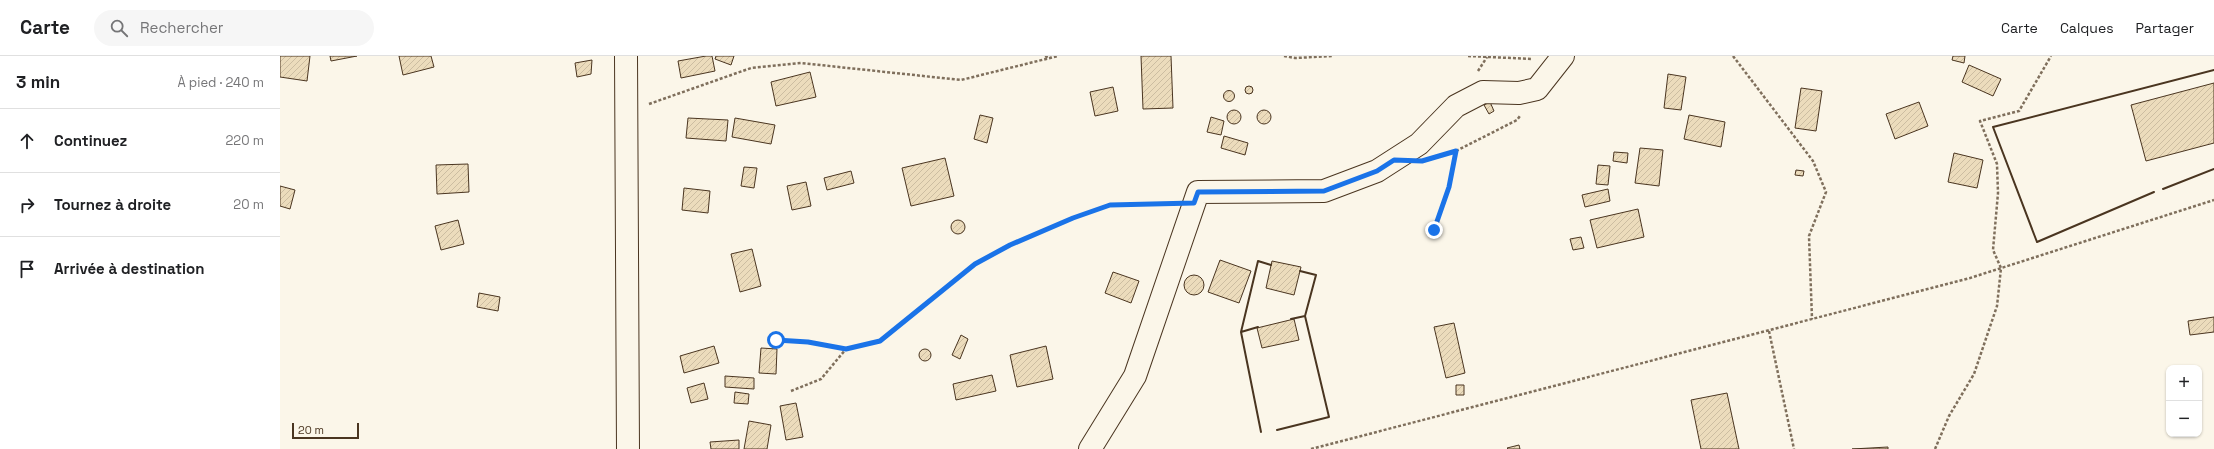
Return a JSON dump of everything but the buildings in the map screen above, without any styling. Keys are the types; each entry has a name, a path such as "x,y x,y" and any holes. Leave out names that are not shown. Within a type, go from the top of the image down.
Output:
{"street":[{"path":"626,56 628,449"},
{"path":"1090,449 1135,376 1198,192 1324,191 1377,171 1419,144 1456,106 1483,92 1519,93 1537,89 1562,57"}],"path":[{"path":"1045,56 1051,58"},
{"path":"626,112 751,68 801,63 961,80 1058,56"},
{"path":"1284,56 1294,58 1332,56"},
{"path":"1468,56 1504,59 1562,57"},
{"path":"1733,56 1813,161 1826,192 1809,236 1812,319"},
{"path":"1935,449 1949,416 1974,374 1997,306 2001,268 1993,250 1998,193 1997,164 1980,121 2019,112 2052,56"},
{"path":"1435,157 1456,151 1517,120 1537,89"},
{"path":"1434,230 1449,187 1456,151"},
{"path":"1311,449 1769,331 2001,268 2214,200"},
{"path":"776,340 808,342 846,349 880,341 975,264 1010,245 1073,218 1110,205 1194,203"},
{"path":"1769,331 1794,449"},
{"path":"791,391 821,380 846,349"}],"wall":[{"path":"2154,192 2037,242 1993,127 2214,70"},
{"path":"2163,189 2214,169"},
{"path":"1261,432 1241,332 1258,261 1271,265"},
{"path":"1300,271 1316,275 1305,316"},
{"path":"1277,430 1329,417 1305,316 1291,319"},
{"path":"1241,332 1258,327"}],"route":[{"path":"776,340 808,342 846,349 880,341 975,264 1010,245 1073,218 1110,205 1194,203 1198,192 1324,191 1377,171 1394,160 1422,161 1456,151 1449,187 1434,230"}]}
